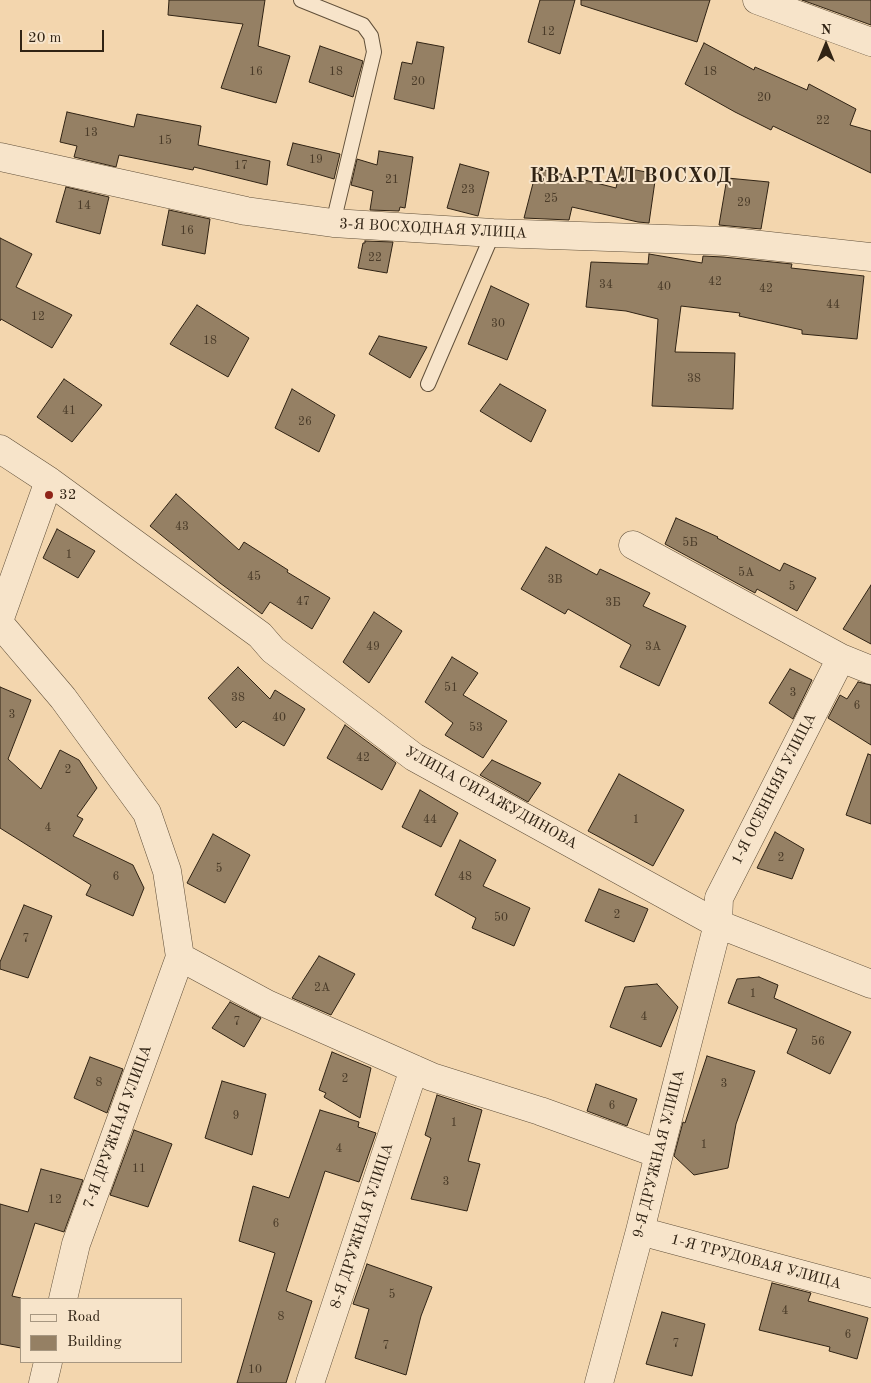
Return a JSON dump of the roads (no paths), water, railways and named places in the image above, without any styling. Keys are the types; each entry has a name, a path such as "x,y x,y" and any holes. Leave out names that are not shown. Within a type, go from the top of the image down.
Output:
{"street":[{"path":"758,0 871,42"},
{"name":"3-Я ВОСХОДНАЯ УЛИЦА","path":"0,157 246,211 333,223 493,233 724,241 871,257"},
{"name":"УЛИЦА СИРАЖУДИНОВА","path":"0,449 260,635 273,650 414,757 718,924 871,984"},
{"path":"0,618 48,482"},
{"path":"633,546 841,658 871,670"},
{"path":"0,624 63,698 147,813 167,871 180,957 267,1004 432,1077 540,1112 658,1154"},
{"name":"1-Я ОСЕННЯЯ УЛИЦА","path":"718,924 719,898 841,658"},
{"name":"9-Я ДРУЖНАЯ УЛИЦА","path":"599,1383 640,1231 658,1154 718,924"},
{"name":"7-Я ДРУЖНАЯ УЛИЦА","path":"63,1298 76,1244 180,957"},
{"name":"8-Я ДРУЖНАЯ УЛИЦА","path":"310,1383 414,1069"},
{"name":"1-Я ТРУДОВАЯ УЛИЦА","path":"640,1231 871,1293"},
{"path":"43,1383 48,1363"}],"lane":[{"path":"301,0 363,25 371,36 374,52 333,223"},
{"path":"428,384 493,233"}],"place":[{"name":"32","path":"49,495"}],"district":[{"name":"КВАРТАЛ ВОСХОД","path":"631,177"}]}
